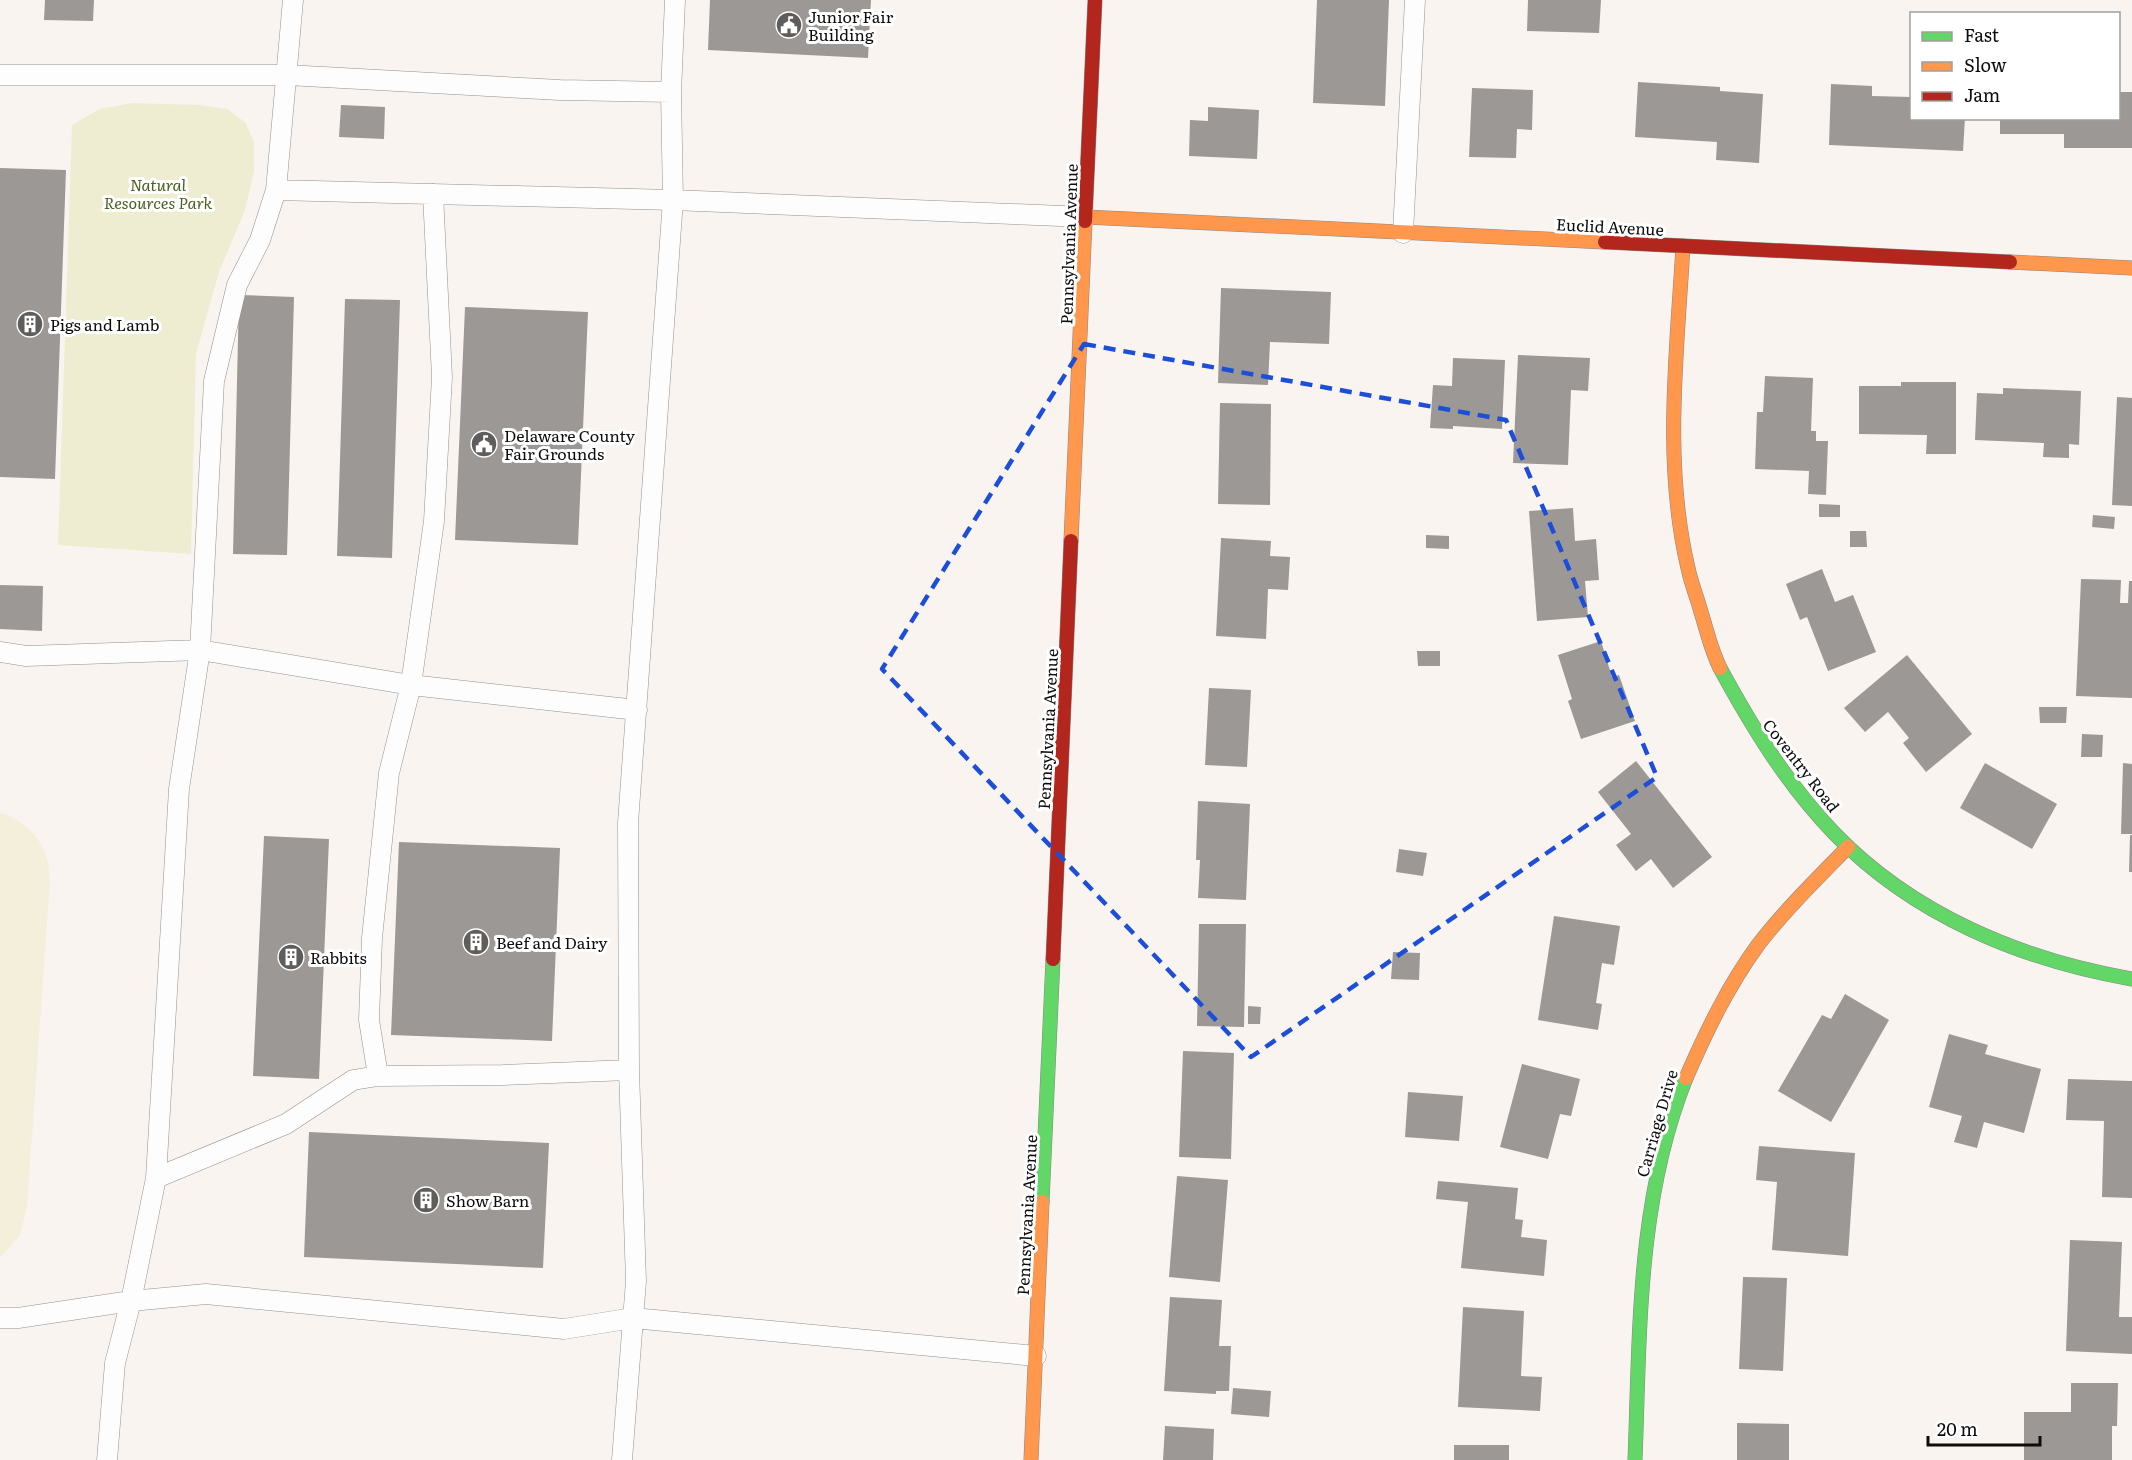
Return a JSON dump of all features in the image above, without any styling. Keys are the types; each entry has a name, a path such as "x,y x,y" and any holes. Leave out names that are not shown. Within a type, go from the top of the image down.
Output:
{"street":[{"name":"Pennsylvania Avenue","path":"1031,1460 1095,0"},
{"name":"Euclid Avenue","path":"1086,217 2132,268"},
{"name":"Coventry Road","path":"1683,246 1675,472 1687,566 1714,655 1749,724 1770,756 1815,812 1848,847 1894,884 1938,913 1990,940 2063,966 2101,975 2132,979"},
{"name":"Carriage Drive","path":"1635,1460 1642,1281 1650,1210 1663,1149 1692,1061 1710,1023 1747,961 1780,919 1848,847"}],"lane":[{"path":"107,1460 115,1364 131,1300 156,1178 179,789 200,650 214,381 237,285 260,240 276,190 293,0"},
{"path":"622,1460 636,1281 629,1070 628,823 673,200 671,92 675,0"},
{"path":"1403,233 1415,0"},
{"path":"0,75 287,75 560,90 671,92"},
{"path":"276,190 673,200 1086,217"},
{"path":"378,1076 369,1020 372,938 389,772 411,685 434,521 442,377 433,194"},
{"path":"0,652 26,656 200,650 411,685 637,710"},
{"path":"156,1178 286,1124 354,1080 378,1076 502,1075 629,1070"},
{"path":"0,1318 18,1318 131,1300 206,1294 564,1329 633,1318 1036,1356"}],"highlighted area":[{"path":"1084,344 1506,420 1657,777 1251,1057 882,669"}],"green space":[{"name":"Natural Resources Park","path":"132,103 199,105 227,109 246,123 254,143 254,171 245,210 219,272 196,354 191,554 58,545 72,125 100,109"}],"shaded area":[{"path":"0,813 23,824 40,843 47,858 50,883 27,1207 20,1235 0,1258"}],"building":[{"path":"45,0 94,0 93,21 44,20"},
{"name":"Junior Fair Building","path":"710,0 871,0 868,58 708,50"},
{"path":"1317,0 1389,0 1385,106 1313,103"},
{"path":"1528,0 1601,0 1599,33 1527,31"},
{"path":"1638,82 1720,87 1720,91 1763,94 1759,163 1716,160 1717,142 1635,137"},
{"path":"1831,84 1872,86 1872,96 1910,97 1910,120 1965,120 1963,151 1829,145"},
{"path":"1472,88 1533,90 1532,130 1517,129 1516,158 1469,157"},
{"path":"2120,92 2132,92 2132,148 2064,148 2064,134 2000,134 2000,120 2120,120"},
{"path":"341,105 385,107 384,139 339,137"},
{"path":"1208,107 1259,110 1257,159 1189,156 1190,120 1208,121"},
{"name":"Pigs and Lamb","path":"0,168 66,170 55,479 0,477"},
{"path":"1221,288 1331,292 1329,344 1270,342 1268,385 1218,383"},
{"path":"239,295 294,297 287,555 233,554"},
{"path":"345,299 400,300 392,558 337,556"},
{"path":"465,307 588,312 578,545 455,540"},
{"path":"1518,355 1590,358 1588,391 1571,390 1568,465 1513,463"},
{"path":"1453,358 1505,360 1502,429 1453,426 1453,429 1430,428 1433,385 1452,386"},
{"path":"1765,376 1813,378 1811,431 1816,431 1816,441 1828,441 1826,495 1808,494 1809,471 1755,469 1757,412 1763,412"},
{"path":"1901,382 1956,382 1956,454 1926,454 1927,435 1859,434 1859,386 1901,386"},
{"path":"2003,388 2081,391 2079,445 2069,444 2069,458 2043,457 2044,443 1975,440 1977,393 2003,394"},
{"path":"2117,397 2132,398 2132,506 2112,505"},
{"path":"1220,403 1271,404 1270,505 1218,504"},
{"path":"1819,504 1840,505 1840,517 1819,517"},
{"path":"1573,508 1575,541 1596,539 1599,580 1585,581 1588,617 1537,621 1529,511"},
{"path":"2093,515 2115,517 2114,529 2092,527"},
{"path":"1850,531 1866,531 1867,547 1850,547"},
{"path":"1426,535 1449,536 1449,549 1426,548"},
{"path":"1221,538 1271,541 1270,556 1290,557 1288,590 1268,589 1266,639 1216,636"},
{"path":"1822,569 1835,602 1853,595 1876,652 1828,671 1807,617 1800,620 1786,584"},
{"path":"2081,579 2121,580 2120,603 2128,603 2129,581 2132,581 2132,698 2076,696"},
{"path":"0,585 43,586 42,631 0,629"},
{"path":"1601,641 1612,677 1619,675 1635,721 1581,739 1568,701 1572,699 1558,655"},
{"path":"1417,651 1440,651 1440,666 1418,666"},
{"path":"1907,655 1972,734 1926,772 1903,743 1909,738 1888,712 1865,732 1844,708"},
{"path":"1209,688 1251,690 1247,767 1205,765"},
{"path":"2039,707 2067,707 2066,723 2040,723"},
{"path":"2082,734 2103,735 2102,757 2081,757"},
{"path":"1636,761 1712,857 1673,888 1651,859 1636,871 1616,845 1631,834 1598,792"},
{"path":"1985,763 2057,804 2032,849 1960,808"},
{"path":"2123,763 2132,764 2132,834 2121,834"},
{"path":"1198,801 1250,804 1246,900 1198,898 1200,860 1196,860"},
{"path":"2130,835 2132,835 2132,872 2129,872"},
{"name":"Rabbits","path":"264,836 329,839 319,1079 253,1076"},
{"name":"Beef and Dairy","path":"399,842 560,848 552,1041 391,1035"},
{"path":"1399,849 1427,853 1423,876 1396,872"},
{"path":"1554,916 1620,926 1614,965 1602,963 1596,1003 1602,1004 1598,1030 1538,1020"},
{"path":"1199,924 1246,924 1244,1027 1197,1026"},
{"path":"1393,952 1420,953 1419,980 1391,979"},
{"path":"1845,994 1889,1020 1831,1122 1778,1091 1822,1015 1831,1019"},
{"path":"1248,1006 1261,1007 1260,1024 1248,1024"},
{"path":"1949,1034 1988,1045 1985,1054 2041,1069 2024,1133 1984,1122 1977,1148 1954,1142 1962,1116 1929,1107"},
{"path":"1183,1051 1234,1053 1231,1159 1179,1157"},
{"path":"1522,1064 1580,1079 1571,1116 1560,1114 1548,1159 1500,1147"},
{"path":"2068,1079 2132,1081 2132,1198 2102,1197 2104,1121 2066,1120"},
{"path":"1408,1092 1463,1096 1459,1141 1405,1137"},
{"name":"Show Barn","path":"309,1132 549,1143 543,1268 304,1257"},
{"path":"1759,1146 1855,1153 1848,1256 1772,1250 1777,1182 1756,1180"},
{"path":"1177,1176 1228,1180 1220,1282 1169,1277"},
{"path":"1438,1181 1518,1188 1515,1219 1523,1220 1521,1237 1547,1240 1544,1276 1461,1268 1468,1202 1436,1199"},
{"path":"2070,1240 2122,1242 2119,1317 2132,1317 2132,1354 2066,1351"},
{"path":"1743,1277 1787,1278 1783,1371 1739,1369"},
{"path":"1170,1297 1222,1300 1219,1346 1231,1346 1229,1391 1216,1391 1216,1394 1164,1391"},
{"path":"1463,1307 1524,1311 1521,1376 1542,1377 1540,1411 1458,1407"},
{"path":"2071,1383 2118,1383 2117,1426 2112,1426 2112,1460 2024,1460 2024,1412 2071,1412"},
{"path":"1233,1388 1271,1391 1269,1417 1231,1414"},
{"path":"1737,1423 1789,1424 1789,1460 1737,1460"},
{"path":"1165,1426 1214,1429 1213,1460 1163,1460"},
{"path":"1454,1445 1509,1445 1509,1460 1454,1460"}],"traffic: fast":[{"path":"1720,668 1758,733 1801,795 1834,833 1898,888 1971,930 2010,946 2050,960 2132,979"},
{"path":"1042,1202 1053,959"},
{"path":"1635,1460 1640,1315 1650,1218 1658,1171 1670,1124 1686,1078"}],"traffic: slow":[{"path":"1086,217 1605,242"},
{"path":"1071,541 1085,221"},
{"path":"1683,246 1675,367 1676,488 1680,528 1689,574 1720,668"},
{"path":"2010,262 2132,268"},
{"path":"1686,1078 1718,1010 1758,945 1790,907 1848,847"},
{"path":"1031,1460 1042,1202"}],"traffic: jam":[{"path":"1085,221 1095,0"},
{"path":"1605,242 2010,262"},
{"path":"1053,959 1071,541"}],"place":[{"name":"Junior Fair Building","path":"789,25"},
{"name":"Pigs and Lamb","path":"30,324"},
{"name":"Delaware County Fair Grounds","path":"484,444"},
{"name":"Beef and Dairy","path":"476,942"},
{"name":"Rabbits","path":"291,957"},
{"name":"Show Barn","path":"426,1200"}]}
